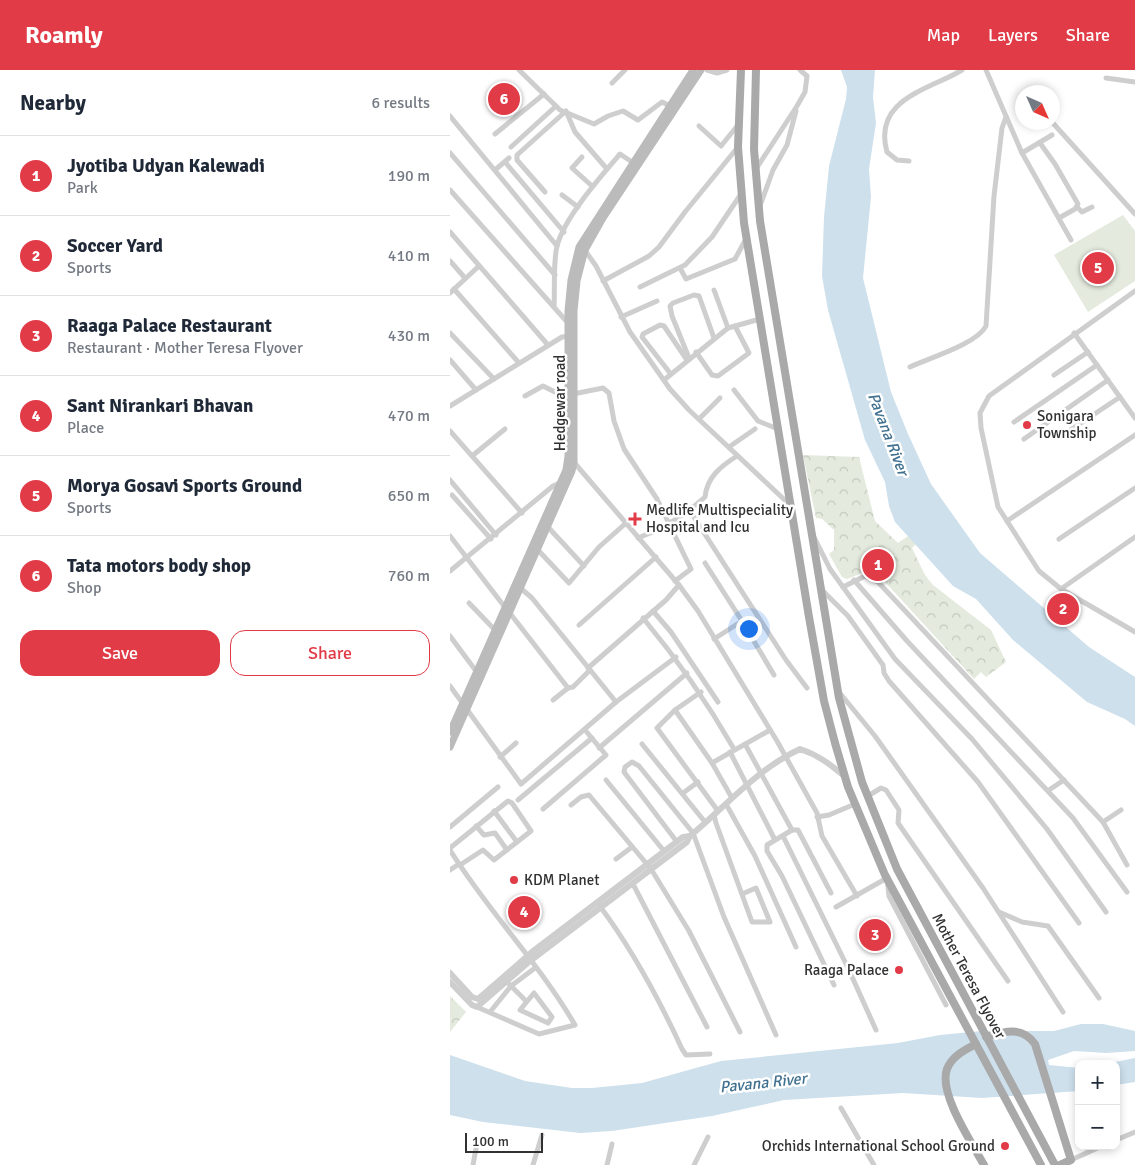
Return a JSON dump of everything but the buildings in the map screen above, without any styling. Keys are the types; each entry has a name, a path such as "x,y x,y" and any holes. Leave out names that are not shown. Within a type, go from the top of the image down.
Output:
{"main road":[{"name":"Hedgewar road","path":"450,732 464,706 516,586 564,483 566,470 571,459 571,336 582,248 673,107 694,70"},
{"name":"Hedgewar road","path":"571,336 568,324 571,280 582,248 632,162 702,70"},
{"name":"Mother Teresa Flyover","path":"741,70 738,147 741,194 747,237 824,701 844,776 854,804 887,878 1041,1165"},
{"name":"Mother Teresa Flyover","path":"756,70 754,93 755,170 758,209 837,690 847,728 868,796 905,886 1055,1165"},
{"path":"793,518 809,517"},
{"name":"Hedgewar road","path":"516,586 537,549 545,525"},
{"name":"Hedgewar road","path":"450,747 476,671 494,630 506,609"},
{"path":"832,732 847,728"},
{"path":"986,1037 1015,1031 1030,1038 1039,1055 1062,1129 1066,1163"},
{"path":"976,1044 952,1060 945,1079 945,1088 984,1165"}],"street":[{"path":"519,70 556,106 594,124 623,110 638,120 662,102 673,107"},
{"path":"612,83 625,70"},
{"path":"707,70 717,73 727,70"},
{"path":"755,170 797,106 804,92 807,80 805,73 800,70"},
{"path":"909,162 897,160 887,152 884,131 890,114 908,96 962,70"},
{"path":"986,70 1022,153 1071,240"},
{"path":"1106,78 1135,82"},
{"path":"494,134 544,94"},
{"path":"511,147 556,106"},
{"path":"758,209 773,170 787,146 797,106"},
{"path":"566,111 575,132 607,169"},
{"path":"545,192 517,160 517,155 566,111"},
{"path":"450,116 557,246"},
{"path":"910,367 973,339 986,326 994,196 1002,128 1006,117"},
{"path":"699,126 721,146 738,125"},
{"path":"1059,130 1135,214"},
{"path":"1022,153 1052,135"},
{"path":"1040,143 1057,167 1078,204 1077,207 1082,212 1092,206"},
{"path":"603,281 654,252 738,147"},
{"path":"450,152 555,275"},
{"path":"554,307 557,246 564,232 592,186 620,154 632,162"},
{"path":"582,157 572,168 592,186"},
{"path":"495,170 507,160 564,232"},
{"path":"450,190 568,324"},
{"path":"640,287 680,268 697,254 712,237 741,194"},
{"path":"562,196 578,208"},
{"path":"1059,218 1077,207"},
{"path":"450,232 548,345"},
{"path":"680,268 686,279 736,259 747,237"},
{"path":"582,248 603,281 622,317 664,380 699,419 791,506"},
{"path":"450,261 465,278"},
{"path":"479,266 452,291 519,364"},
{"path":"714,290 728,328"},
{"path":"1134,631 1061,589 1039,571 998,507 981,428 980,413 989,396 1074,333 1135,291"},
{"path":"688,359 672,316 670,306 673,303 694,295 699,296 714,338"},
{"path":"622,317 657,301"},
{"path":"664,380 670,373 728,328 760,319"},
{"path":"670,373 646,343 642,337 643,334 660,325 664,326 688,359"},
{"path":"696,352 712,375 718,376 749,353 735,326"},
{"path":"450,333 494,379"},
{"path":"1074,333 1135,418"},
{"path":"450,406 548,345 562,337 571,336"},
{"path":"1054,375 1088,352"},
{"path":"450,360 476,390"},
{"path":"1014,422 1097,365"},
{"path":"1024,439 1108,380"},
{"path":"526,396 543,386 555,392 570,394 603,388 610,393 614,421 624,449 669,523 691,569 677,583 666,600 643,618 589,669 573,687 568,688 553,700"},
{"path":"734,390 758,421 778,429"},
{"path":"1069,431 1120,397"},
{"path":"699,419 720,398"},
{"path":"728,447 755,428"},
{"path":"472,456 505,429"},
{"path":"450,431 522,513"},
{"path":"1007,521 1135,435"},
{"path":"638,538 690,511 705,497 706,486 715,473 724,464 737,456"},
{"path":"571,459 677,583 714,639 785,756 817,818 822,836 857,896"},
{"path":"450,480 493,537"},
{"path":"450,571 522,513 564,483"},
{"path":"1059,539 1135,488"},
{"path":"452,495 493,537"},
{"path":"690,511 786,660 807,688"},
{"path":"537,549 569,583 599,548 626,523"},
{"path":"545,525 584,566"},
{"path":"811,532 830,569 895,659 972,739 1047,829 1106,912"},
{"path":"450,536 568,688"},
{"path":"1061,589 1135,537"},
{"path":"579,625 656,557"},
{"path":"705,563 774,675"},
{"path":"843,587 865,576 878,582 1103,822 1127,865"},
{"path":"854,580 907,641 1049,790 1088,836 1127,892"},
{"path":"516,586 532,598 616,702"},
{"path":"821,588 848,616 883,665 884,673 889,681 978,782 1079,923"},
{"path":"469,603 494,630"},
{"path":"653,610 671,632 718,702"},
{"path":"643,618 676,657 701,692 732,750 775,840"},
{"path":"714,639 742,621"},
{"path":"450,636 476,671"},
{"path":"450,686 521,784 616,702 676,657"},
{"path":"599,748 687,673"},
{"path":"837,690 875,736 998,912 1063,1012"},
{"path":"701,692 675,710 658,725 658,730 698,782 716,813 742,894 753,922 770,922 756,888 742,894"},
{"path":"675,710 712,763 732,798"},
{"path":"542,809 606,755 585,730"},
{"path":"712,763 770,730"},
{"path":"518,800 592,738"},
{"path":"500,757 516,743"},
{"path":"642,744 706,822"},
{"path":"745,744 792,830"},
{"path":"599,905 633,884 664,851 691,834 761,772 785,756 800,750 806,751 826,761 844,776"},
{"path":"677,842 624,772 625,767 632,762 639,766 691,834 724,917 776,1035"},
{"path":"606,780 664,851"},
{"path":"1049,790 1064,780"},
{"path":"683,793 698,782"},
{"path":"450,827 498,787"},
{"path":"868,796 881,788 888,793 899,810 898,824 1008,981"},
{"path":"571,805 581,797 589,795 649,866 689,931 740,1032"},
{"path":"450,870 459,865 482,850 493,860 531,831 512,803 508,801 494,811 450,849 459,865 535,968 574,1026 539,1034 472,1005 450,982"},
{"path":"726,804 755,856 796,947"},
{"path":"817,818 854,804"},
{"path":"1103,822 1121,810"},
{"path":"494,811 517,842"},
{"path":"476,826 484,836 495,833 507,850"},
{"path":"831,893 798,830 792,830 767,845 767,851 782,876 834,985"},
{"path":"450,973 472,997 478,999 649,866 687,842 691,834"},
{"path":"783,836 876,1030"},
{"path":"616,859 632,847"},
{"path":"755,856 767,851"},
{"path":"836,908 887,878 889,896 946,1005"},
{"path":"633,884 707,1027"},
{"path":"599,905 617,927 686,1055 710,1054"},
{"path":"998,912 1022,922 1048,926 1099,998"},
{"path":"490,1012 528,959"},
{"path":"477,1007 535,968"},
{"path":"509,984 526,1001"},
{"path":"536,993 552,1019 546,1023 520,1010 526,1001 536,993"},
{"path":"841,1108 874,1165"},
{"path":"1120,1138 1135,1132"},
{"path":"533,1165 542,1136"},
{"path":"694,1165 708,1137"},
{"path":"473,1165 477,1143"},
{"path":"607,1165 612,1144"},
{"path":"1066,1163 1094,1150"}],"green space":[{"path":"1123,215 1135,231 1135,281 1088,312 1054,255"},
{"path":"803,455 859,457 875,521 898,543 908,536 916,544 912,548 925,575 933,585 991,630 1006,662 986,677 981,672 974,679 875,571 870,570 847,579 842,577 829,554 834,550 834,530 822,519 816,518"},
{"path":"1056,596 1079,611 1069,624 1047,608"},
{"path":"450,996 466,1012 450,1032"}],"water":[{"name":"Pavana River","path":"841,70 875,70 873,97 876,123 869,169 871,197 863,278 891,392 908,434 931,484 980,553 1089,647 1135,677 1135,726 1125,719 1087,702 1013,640 976,599 953,586 895,522 889,506 885,482 865,440 828,310 822,276 824,217 829,166 846,99 847,87"},
{"name":"Pavana River","path":"1081,1024 1103,1024 1135,1031 1135,1051 1106,1053 1074,1051 1048,1060 1049,1065 1075,1068 1075,1091 982,1098 903,1093 784,1100 712,1116 612,1131 580,1133 483,1122 450,1115 450,1055 525,1081 572,1088 592,1088 642,1083 721,1061 898,1043 940,1035 982,1031 1054,1031"},
{"path":"1135,1058 1135,1082 1120,1084 1120,1061"}],"place":[{"name":"Tata motors body shop","path":"504,99"},
{"name":"Morya Gosavi Sports Ground","path":"1098,268"},
{"name":"Sonigara Township","path":"1027,425"},
{"name":"Medlife Multispeciality Hospital and Icu","path":"635,519"},
{"name":"Jyotiba Udyan Kalewadi","path":"878,565"},
{"name":"Soccer Yard","path":"1063,609"},
{"name":"KDM Planet","path":"514,880"},
{"name":"Sant Nirankari Bhavan","path":"524,912"},
{"name":"Raaga Palace Restaurant","path":"875,935"},
{"name":"Raaga Palace","path":"899,970"},
{"name":"Orchids International School Ground","path":"1005,1146"}]}
